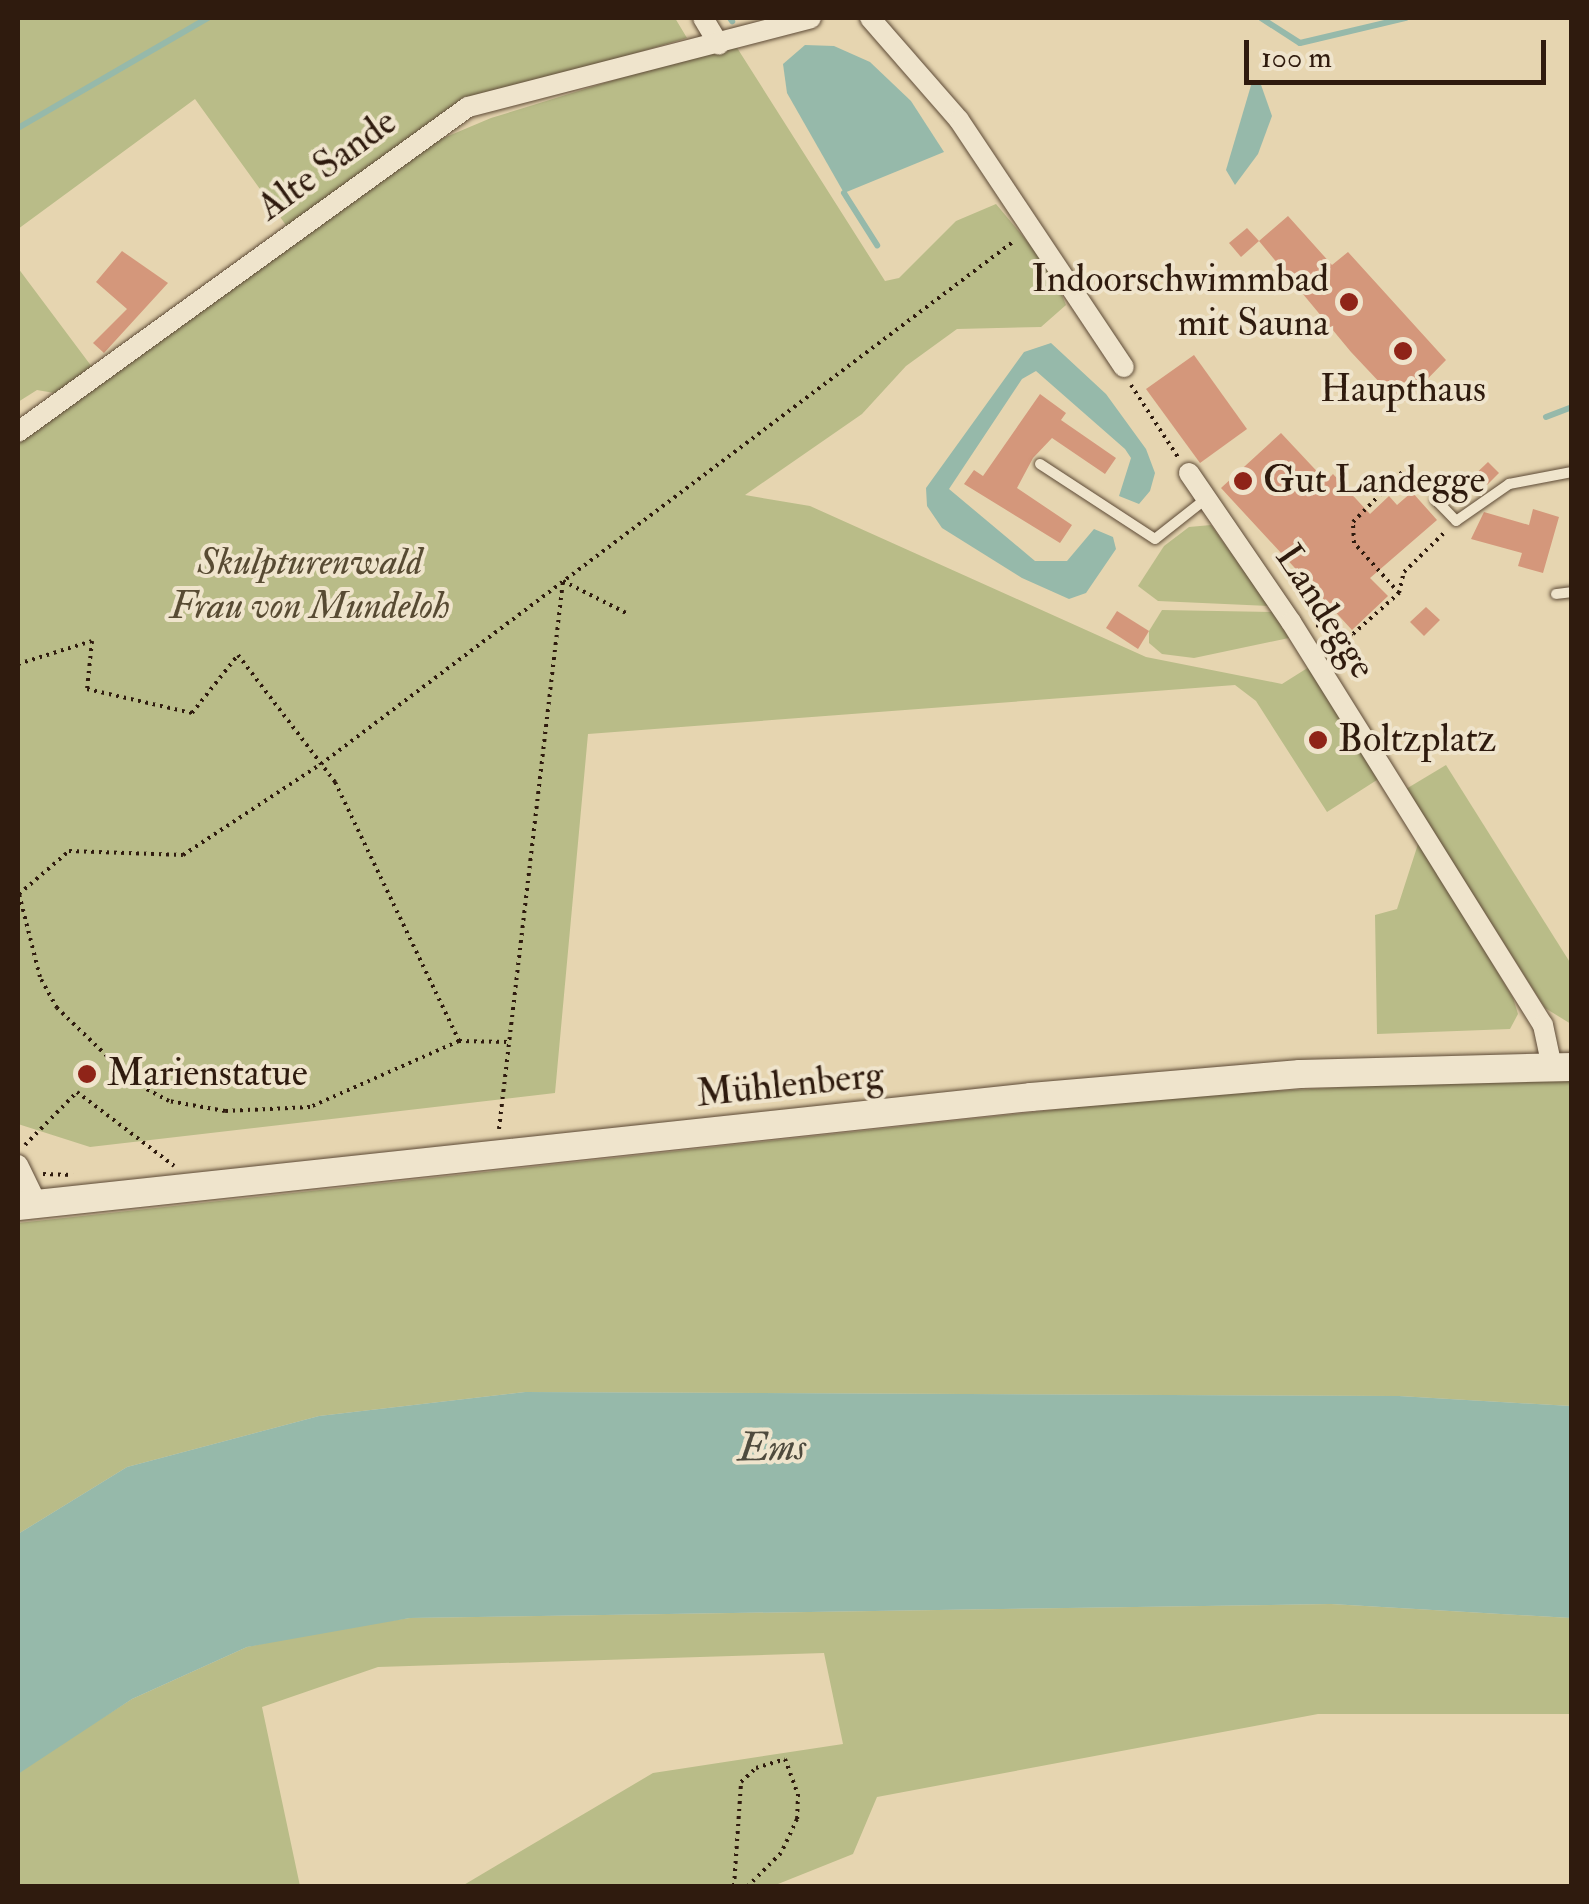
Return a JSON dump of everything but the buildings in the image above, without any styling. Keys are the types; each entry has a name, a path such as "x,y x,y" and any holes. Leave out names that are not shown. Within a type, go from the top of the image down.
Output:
{"main road":[{"name":"Mühlenberg","path":"27,1205 1089,1092 1318,1073 1562,1067"}],"street":[{"path":"702,18 720,44 811,18"},
{"path":"870,18 948,107 1034,226 1124,367"},
{"name":"Alte Sande","path":"18,432 468,107 720,44"},
{"name":"Landegge","path":"1189,473 1210,497 1291,622 1543,1025 1562,1067"},
{"path":"18,1165 27,1205"}],"lane":[{"path":"1040,464 1155,539 1210,497"},
{"path":"1436,500 1456,521 1509,484 1572,472"},
{"path":"1556,594 1572,592"}],"path":[{"path":"509,1042 459,1041 310,1107 225,1111 169,1101 134,1082 56,1008 40,977 19,894 69,851 183,855 321,764 1034,226"},
{"path":"1124,367 1189,473"},
{"path":"1399,593 1354,543 1353,522 1407,467"},
{"path":"1291,622 1354,634 1399,593 1404,572 1456,521"},
{"path":"563,581 626,613"},
{"path":"498,1138 563,581"},
{"path":"18,664 92,641 87,690 192,713 238,655 321,764 459,1041"},
{"path":"31,1140 77,1092 180,1170 189,1185"},
{"path":"734,1886 741,1782 756,1768 786,1759 798,1794 797,1819 781,1853 748,1886"}],"green space":[{"path":"18,18 675,18 687,38 452,107 288,228 195,99 18,229"},
{"name":"Skulpturenwald Frau von Mundeloh","path":"734,43 885,281 899,278 956,221 996,204 1052,271 1066,305 1041,327 957,329 906,366 862,414 745,495 810,506 1146,657 1282,684 1309,667 1380,778 1327,812 1256,701 1235,685 588,734 555,1093 90,1147 18,1124 18,435 415,150 491,118"},
{"path":"18,268 95,371 60,394 37,390 18,402"},
{"path":"1211,525 1269,606 1158,601 1138,586 1164,546 1189,527"},
{"path":"1162,610 1272,612 1289,638 1194,658 1162,654 1149,643 1149,631"},
{"path":"1446,765 1571,964 1571,1024 1545,1008 1406,789"},
{"path":"1419,841 1513,998 1518,1014 1510,1029 1377,1034 1375,915 1397,909"},
{"path":"1499,1079 1571,1080 1571,1406 1399,1396 525,1392 319,1416 127,1467 18,1534 18,1223 1180,1096"},
{"path":"1331,1604 1571,1618 1571,1714 1318,1714 877,1797 853,1854 773,1886 462,1886 653,1773 843,1744 824,1653 378,1667 262,1707 300,1886 18,1886 18,1774 28,1765 132,1699 247,1647 323,1630 410,1618"}],"water":[{"path":"805,45 834,46 870,62 911,101 944,152 844,193 787,93 783,64"},
{"path":"1252,82 1260,82 1272,116 1258,154 1235,185 1226,170"},
{"path":"1051,343 1106,394 1146,449 1155,473 1150,491 1139,504 1119,496 1131,458 1036,371 1022,379 949,489 1035,561 1067,561 1094,529 1113,537 1116,549 1086,593 1069,599 1022,578 942,528 927,506 926,488 1024,352"},
{"name":"Ems","path":"525,1392 1399,1396 1571,1406 1571,1618 1331,1604 410,1618 247,1647 132,1699 18,1774 18,1534 127,1467 319,1416"}],"waterway":[{"path":"18,128 208,18"},
{"path":"1261,18 1300,43 1406,18"},
{"path":"844,193 877,245"},
{"path":"1546,417 1572,407"}],"place":[{"name":"Indoorschwimmbad mit Sauna","path":"1349,302"},
{"name":"Haupthaus","path":"1403,351"},
{"name":"Gut Landegge","path":"1243,481"},
{"name":"Boltzplatz","path":"1318,740"},
{"name":"Marienstatue","path":"87,1074"}]}
